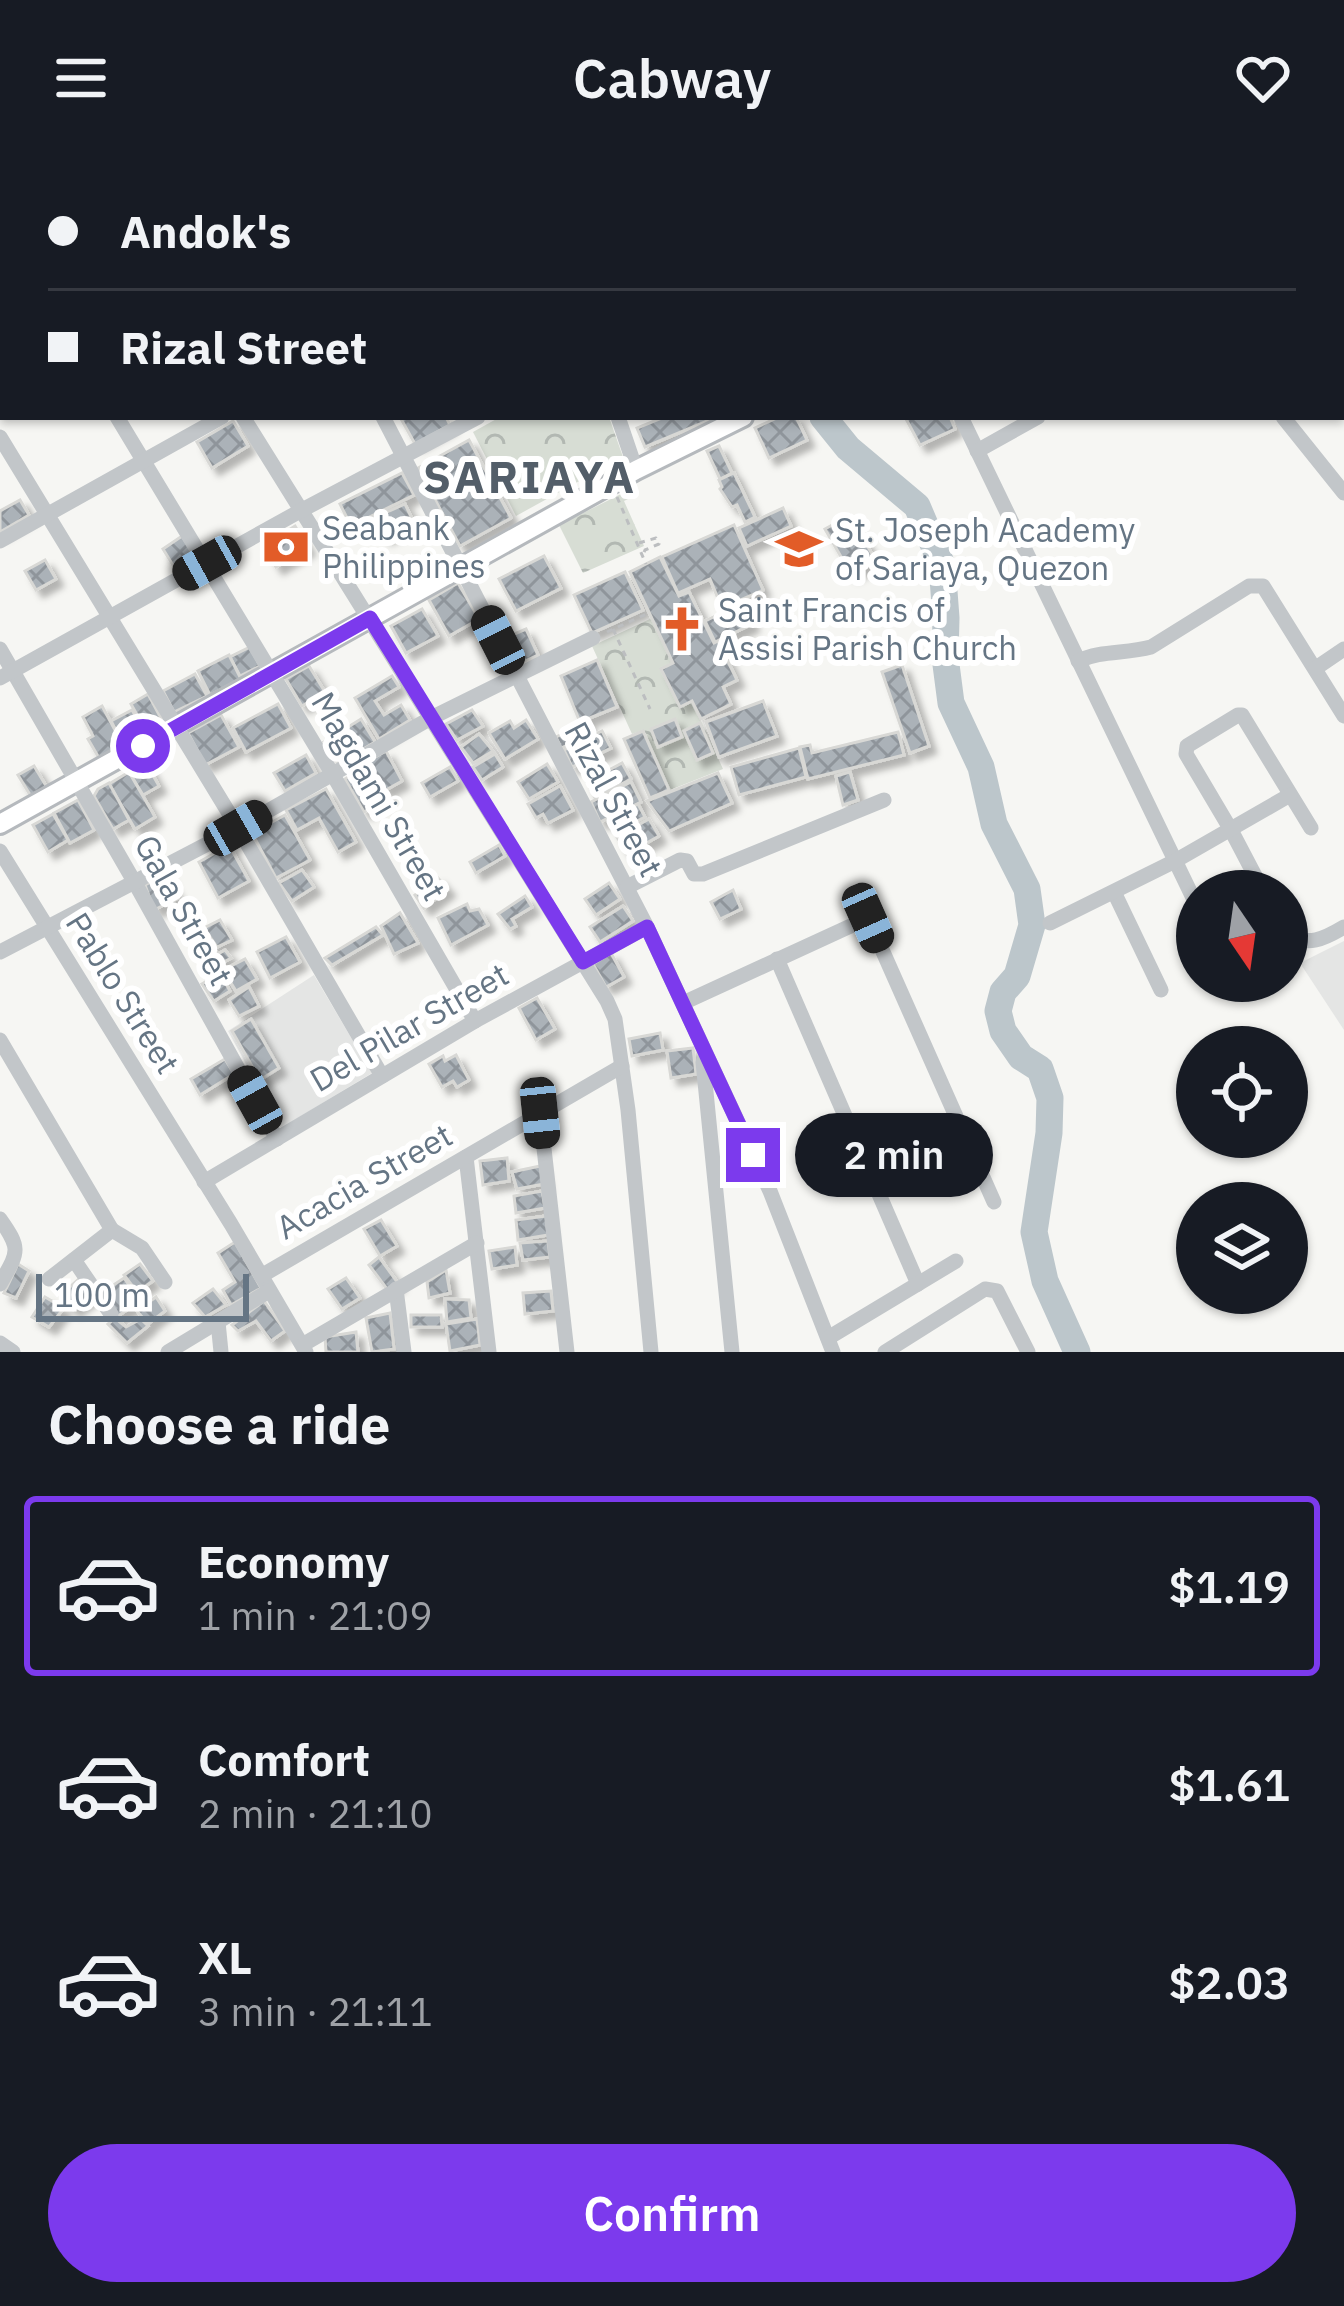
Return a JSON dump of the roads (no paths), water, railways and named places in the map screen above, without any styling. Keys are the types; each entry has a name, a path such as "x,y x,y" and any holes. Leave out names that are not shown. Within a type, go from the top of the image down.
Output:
{"main road":[{"path":"0,824 636,470 736,420"}],"street":[{"name":"Magdami Street","path":"119,420 476,1022"},
{"path":"0,541 217,420"},
{"path":"245,420 615,1019 651,1352"},
{"name":"Rizal Street","path":"385,420 647,927 770,1191 831,1346"},
{"path":"6,674 472,420"},
{"path":"619,420 636,470"},
{"path":"962,420 1179,870"},
{"path":"977,451 1033,420"},
{"path":"1285,420 1344,493"},
{"path":"0,437 238,828 382,1076"},
{"path":"1078,662 1103,653 1151,647 1249,586 1263,586 1344,716"},
{"path":"0,952 238,828 431,718 593,638"},
{"name":"Gala Street","path":"0,649 6,674 135,883 277,1138"},
{"path":"1316,668 1344,649"},
{"path":"1252,870 1185,750 1187,746 1238,715 1245,718 1311,828"},
{"path":"1050,923 1175,861 1290,795"},
{"path":"626,887 680,860 687,861 694,874 703,874 884,800"},
{"name":"Pablo Street","path":"0,851 305,1348"},
{"path":"1114,892 1161,990"},
{"path":"683,1003 868,918 994,1202"},
{"name":"Del Pilar Street","path":"204,1183 647,927"},
{"path":"1308,942 1344,928"},
{"path":"777,959 918,1284"},
{"path":"0,1040 112,1230 142,1248 165,1282"},
{"path":"702,1047 732,1352"},
{"name":"Acacia Street","path":"168,1352 218,1322 265,1283 622,1066"},
{"path":"540,1113 568,1352"},
{"path":"466,1157 489,1352"},
{"path":"0,1219 16,1240 17,1250 0,1284"},
{"path":"50,1279 112,1230"},
{"path":"305,1348 477,1243"},
{"path":"74,1260 111,1313"},
{"path":"831,1346 956,1261"},
{"path":"396,1289 404,1352"},
{"path":"884,1352 985,1289 997,1291 1028,1352"},
{"path":"218,1322 221,1352"},
{"path":"0,1343 13,1352"}],"waterway":[{"path":"825,420 848,448 917,506 942,565 951,703 981,767 994,824 1027,889 1032,925 1017,976 1003,992 998,1011 1003,1031 1021,1057 1040,1069 1050,1098 1034,1232 1045,1281 1077,1352"}],"place":[{"name":"Seabank Philippines","path":"286,547"},
{"name":"St. Joseph Academy of Sariaya, Quezon","path":"799,549"},
{"name":"Saint Francis of Assisi Parish Church","path":"682,629"}],"district":[{"name":"SARIAYA","path":"530,477"}]}
